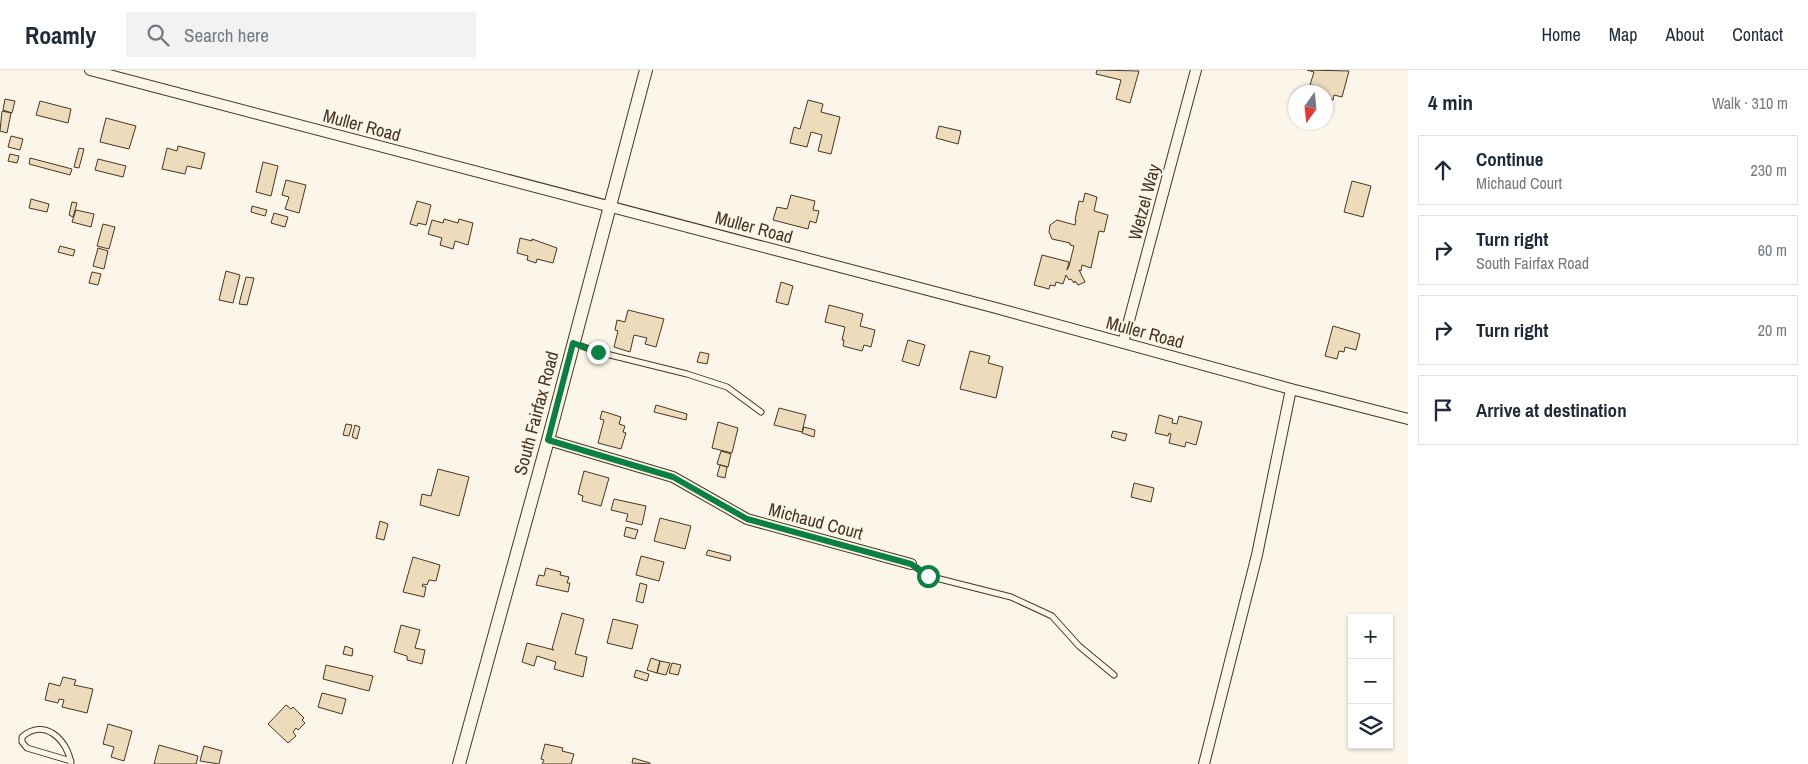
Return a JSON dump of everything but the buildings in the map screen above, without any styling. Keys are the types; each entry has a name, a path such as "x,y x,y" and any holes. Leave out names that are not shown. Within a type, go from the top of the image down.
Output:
{"street":[{"name":"Muller Road","path":"90,70 1408,419"},
{"name":"South Fairfax Road","path":"459,764 548,440 646,70"},
{"name":"Wetzel Way","path":"1123,343 1196,70"},
{"path":"1204,764 1257,554 1291,389"},
{"name":"Michaud Court","path":"548,440 673,477 747,519 911,564"}],"lane":[{"path":"573,343 598,352 727,386 761,412"},
{"path":"911,564 928,576 1010,597 1052,616 1079,646 1114,675"},
{"path":"37,728 54,734 67,748 71,763 27,748 22,742 22,737 37,728"}],"route":[{"path":"598,352 573,343 548,440 673,477 747,519 911,564 928,576"}]}
